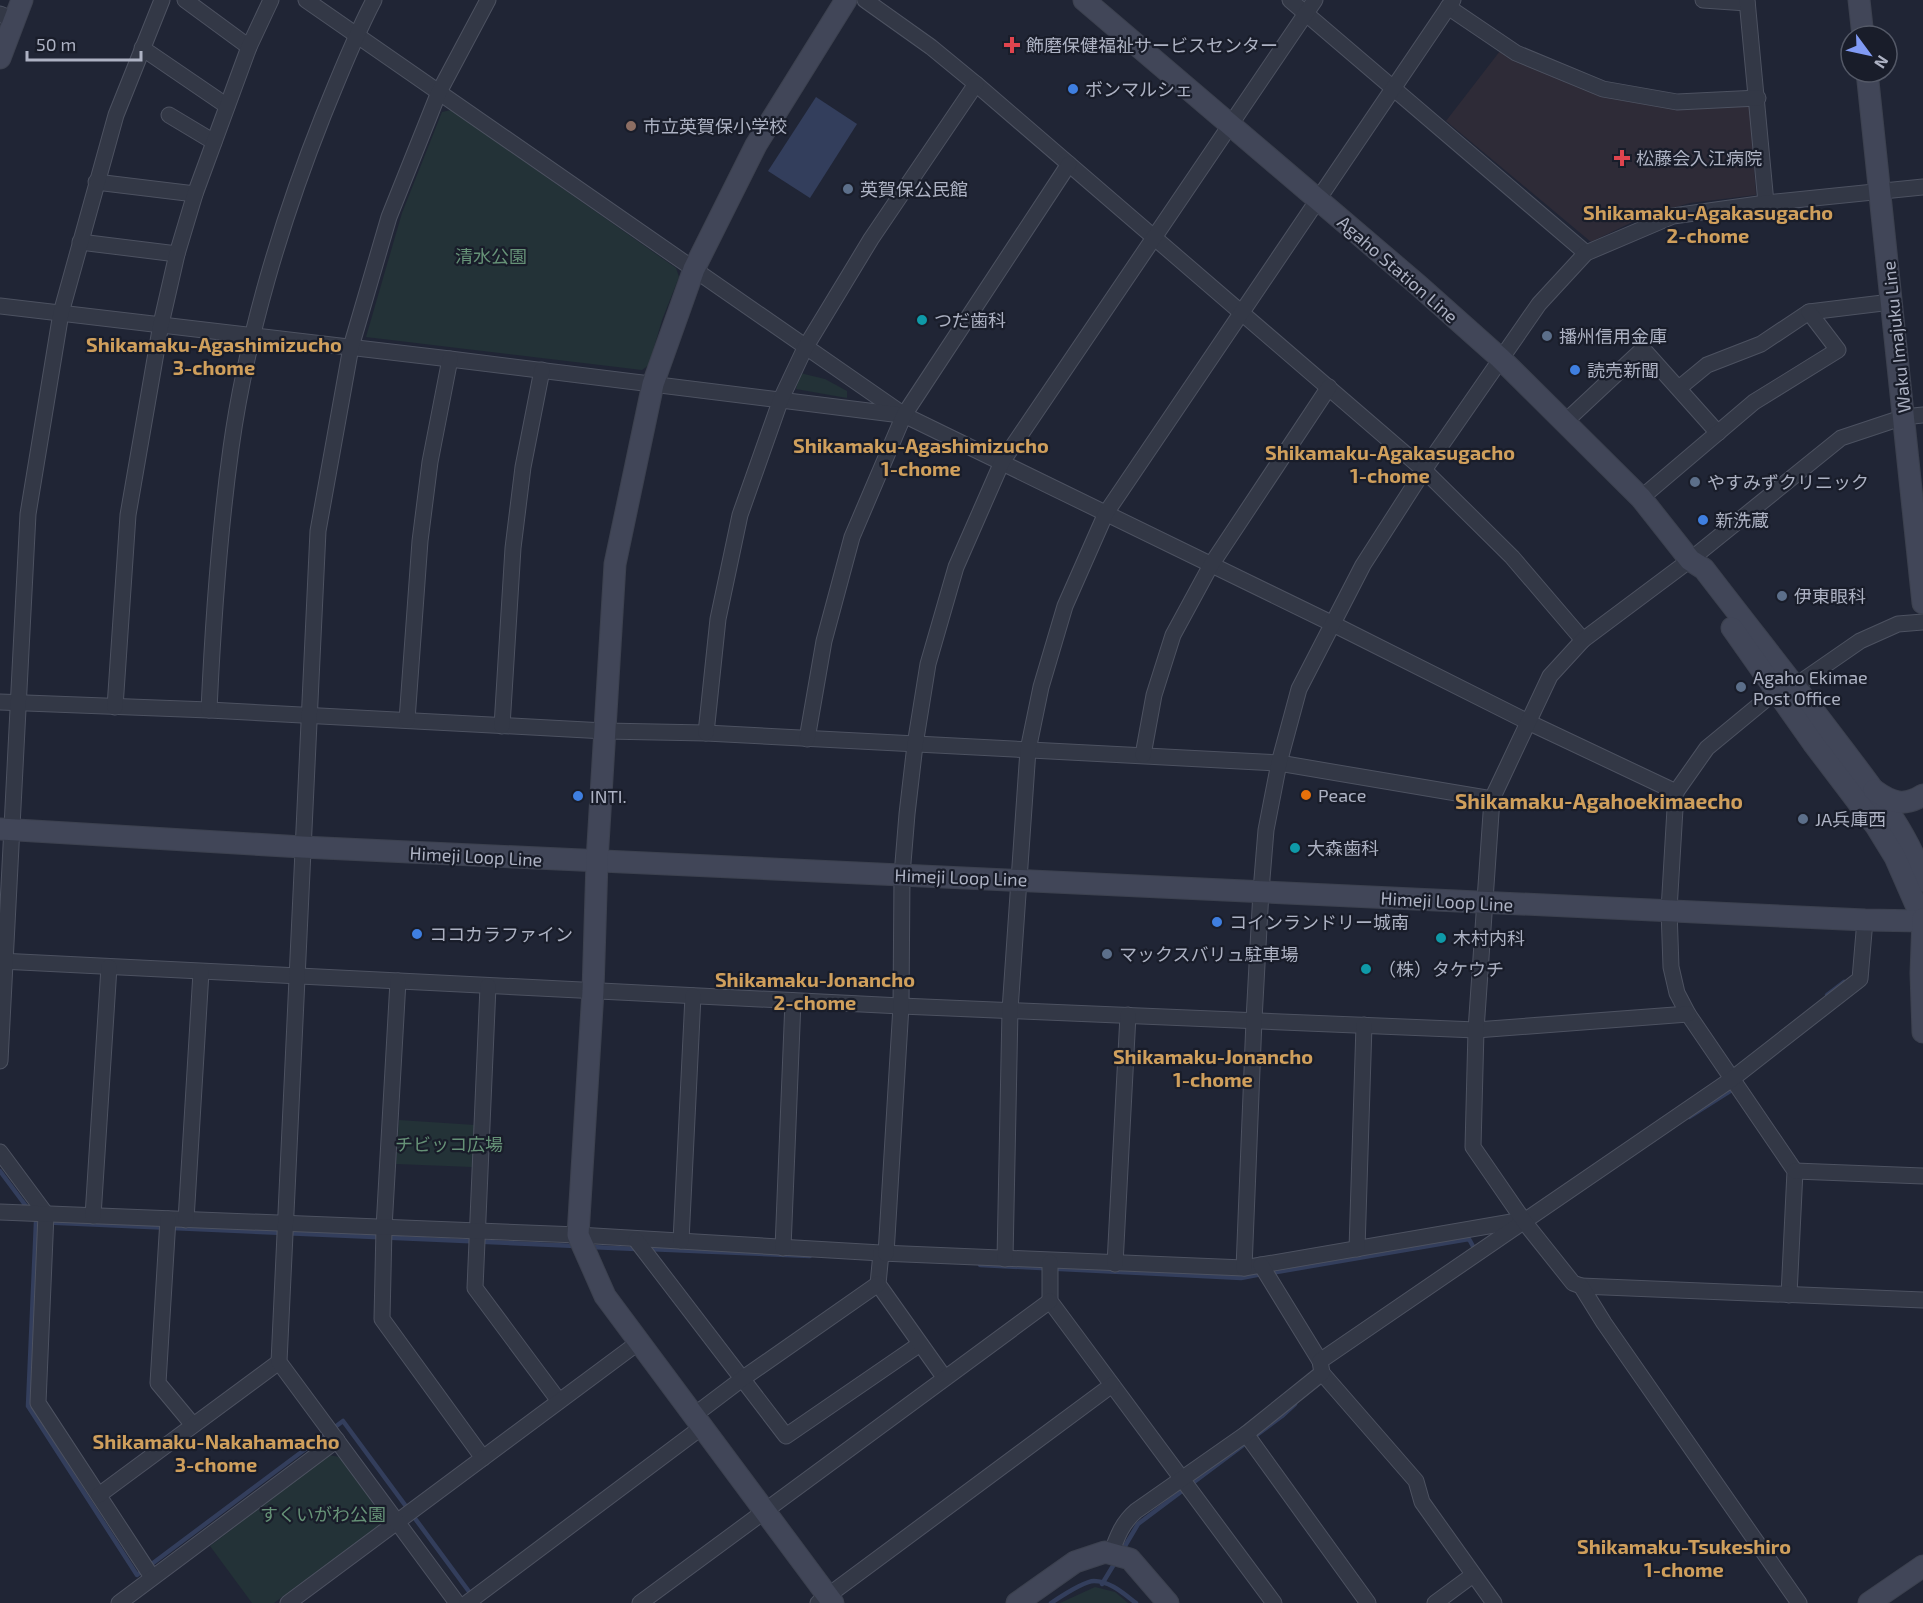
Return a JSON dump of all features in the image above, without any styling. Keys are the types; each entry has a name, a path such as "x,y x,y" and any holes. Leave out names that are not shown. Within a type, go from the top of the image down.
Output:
{"main road":[{"path":"0,58 7,17 22,0"},
{"path":"826,1601 763,1510 605,1296 579,1235 593,991 597,861 615,564 652,384 694,269 756,145 846,0"},
{"name":"Agaho Station Line","path":"1084,0 1418,285 1500,358 1641,498 1690,560 1704,569 1786,688 1895,857 1923,920"},
{"path":"1859,0 1862,24"},
{"name":"Waku Imajuku Line","path":"1868,84 1891,302 1914,416 1923,603"},
{"name":"Agaho Station Line","path":"1786,688 1872,788 1919,867 1923,881"},
{"path":"1872,788 1896,803 1908,802 1923,795"},
{"name":"Himeji Loop Line","path":"5,829 302,847 597,861 1865,920 1923,920"},
{"path":"1923,920 1921,982 1923,1032"},
{"path":"1017,1603 1075,1562 1105,1552 1130,1559 1168,1603"},
{"path":"1869,1603 1923,1566"}],"street":[{"path":"0,1061 5,829 18,703 28,514 61,313 116,115 162,0"},
{"path":"185,0 249,47"},
{"path":"115,707 128,515 161,324 177,254 195,194 249,47 271,0"},
{"path":"306,0 904,415 1331,623 1528,722 1676,792"},
{"path":"209,710 215,595 230,457 252,337 296,183 356,34 374,0"},
{"path":"457,1603 279,1362 318,531 351,347 388,217 439,92 488,0"},
{"path":"865,0 931,47 976,84 1424,470 1512,557 1582,640"},
{"path":"1290,0 1586,253"},
{"path":"944,1377 879,1284 884,1253 901,1006 902,875 915,745 928,664 956,567 1002,462 1316,0"},
{"path":"1703,0 1747,2 1758,98 1766,203"},
{"path":"1005,1260 1010,1010 1028,750 1041,687 1065,606 1106,513 1450,4 1516,53 1603,89 1677,102 1758,98"},
{"path":"142,48 227,106"},
{"path":"706,734 718,619 738,527 781,399 806,348 871,239 976,84"},
{"path":"169,115 214,142"},
{"path":"807,739 824,641 852,537 904,415 1069,164"},
{"path":"96,182 195,194"},
{"path":"1244,1268 1254,1020 1266,830 1279,763 1299,689 1331,623 1363,565 1500,358 1539,304 1586,253 1673,216 1766,203 1923,187"},
{"path":"80,242 177,254"},
{"path":"1679,388 1707,365 1761,344 1809,312 1891,302"},
{"path":"0,306 904,415"},
{"path":"1641,498 1754,402 1838,350 1809,312"},
{"path":"1566,421 1643,349 1718,433"},
{"path":"407,720 420,541 430,462 450,359"},
{"path":"502,726 513,548 524,467 542,370"},
{"path":"1143,755 1154,695 1173,635 1211,565 1329,387"},
{"path":"1914,416 1841,438 1690,560 1582,640 1550,676 1492,799 1476,1030 1473,1147 1523,1220 1573,1284 1581,1287 1923,1300"},
{"path":"1789,1295 1795,1171 1688,1014 1677,993 1671,967 1670,910 1676,792 1707,748 1786,688 1860,642 1898,624 1923,622"},
{"path":"0,702 209,710 1279,763 1492,799"},
{"path":"1111,1554 1126,1519 1246,1434 1321,1367 1523,1220 1732,1079 1860,979 1865,920"},
{"path":"2,962 901,1006 1476,1030 1688,1014"},
{"path":"93,1216 109,967"},
{"path":"186,1220 201,972"},
{"path":"398,981 384,1228 382,1319 483,1458"},
{"path":"488,986 475,1288 558,1401"},
{"path":"681,1241 693,996"},
{"path":"783,1248 793,1001"},
{"path":"1115,1264 1128,1015"},
{"path":"1357,1248 1364,1025"},
{"path":"0,1152 46,1214 38,1403 152,1577"},
{"path":"1795,1171 1923,1176"},
{"path":"0,1212 579,1235 1005,1260 1244,1268 1523,1220"},
{"path":"168,1219 158,1383 193,1425"},
{"path":"636,1240 786,1436 920,1344"},
{"path":"1050,1262 1050,1301 1274,1603"},
{"path":"1261,1265 1321,1367 1416,1481 1422,1502 1494,1603"},
{"path":"467,1603 698,1421 742,1378 879,1284"},
{"path":"1581,1287 1799,1603"},
{"path":"640,1603 763,1510 1050,1301"},
{"path":"288,1603 639,1342"},
{"path":"99,1495 279,1362"},
{"path":"826,1601 1112,1385"},
{"path":"1246,1434 1368,1603"},
{"path":"119,1603 337,1440"},
{"path":"1436,1603 1473,1575"}],"shaded area":[{"name":"松藤会入江病院","path":"1500,51 1671,107 1750,107 1756,195 1690,203 1647,215 1591,242 1446,121"}],"green space":[{"name":"清水公園","path":"451,110 676,268 679,277 662,320 649,365 642,370 366,337 402,213 442,112"},
{"path":"800,373 825,379 847,391 847,398 796,389"},
{"name":"チビッコ広場","path":"399,1120 475,1125 472,1167 396,1164"},
{"name":"すくいがわ公園","path":"328,1455 340,1457 383,1515 381,1525 274,1603 252,1603 210,1546"},
{"path":"1095,1587 1115,1592 1128,1603 1060,1603"}],"water":[{"path":"816,97 857,124 810,198 768,171"}],"waterway":[{"path":"1827,995 1844,982"},
{"path":"1689,1117 1730,1091"},
{"path":"0,1171 29,1210"},
{"path":"36,1222 28,1406 137,1575 343,1421 473,1597"},
{"path":"37,1222 576,1246"},
{"path":"1271,1273 1469,1239 1475,1250"},
{"path":"591,1247 636,1249"},
{"path":"648,1249 810,1256"},
{"path":"980,1265 1241,1278 1262,1274"},
{"path":"1122,1551 1138,1524 1295,1404"},
{"path":"1102,1584 1116,1561"},
{"path":"1051,1603 1078,1586 1094,1581 1111,1586 1136,1603"}],"place":[{"name":"飾磨保健福祉サービスセンター","path":"1012,45"},
{"name":"ボンマルシェ","path":"1073,89"},
{"name":"市立英賀保小学校","path":"631,126"},
{"name":"松藤会入江病院","path":"1622,158"},
{"name":"英賀保公民館","path":"848,189"},
{"name":"つだ歯科","path":"922,320"},
{"name":"播州信用金庫","path":"1547,336"},
{"name":"読売新聞","path":"1575,370"},
{"name":"やすみずクリニック","path":"1695,482"},
{"name":"新洗蔵","path":"1703,520"},
{"name":"伊東眼科","path":"1782,596"},
{"name":"Agaho Ekimae Post Office","path":"1741,687"},
{"name":"Peace","path":"1306,795"},
{"name":"INTI.","path":"578,796"},
{"name":"JA兵庫西","path":"1803,819"},
{"name":"大森歯科","path":"1295,848"},
{"name":"コインランドリー城南","path":"1217,922"},
{"name":"ココカラファイン","path":"417,934"},
{"name":"木村内科","path":"1441,938"},
{"name":"マックスバリュ駐車場","path":"1107,954"},
{"name":"（株）タケウチ","path":"1366,969"}],"district":[{"name":"Shikamaku-Agakasugacho 2-chome","path":"1708,224"},
{"name":"Shikamaku-Agashimizucho 3-chome","path":"214,356"},
{"name":"Shikamaku-Agashimizucho 1-chome","path":"921,456"},
{"name":"Shikamaku-Agakasugacho 1-chome","path":"1390,464"},
{"name":"Shikamaku-Agahoekimaecho","path":"1599,800"},
{"name":"Shikamaku-Jonancho 2-chome","path":"815,990"},
{"name":"Shikamaku-Jonancho 1-chome","path":"1213,1068"},
{"name":"Shikamaku-Nakahamacho 3-chome","path":"216,1452"},
{"name":"Shikamaku-Tsukeshiro 1-chome","path":"1684,1558"}]}
